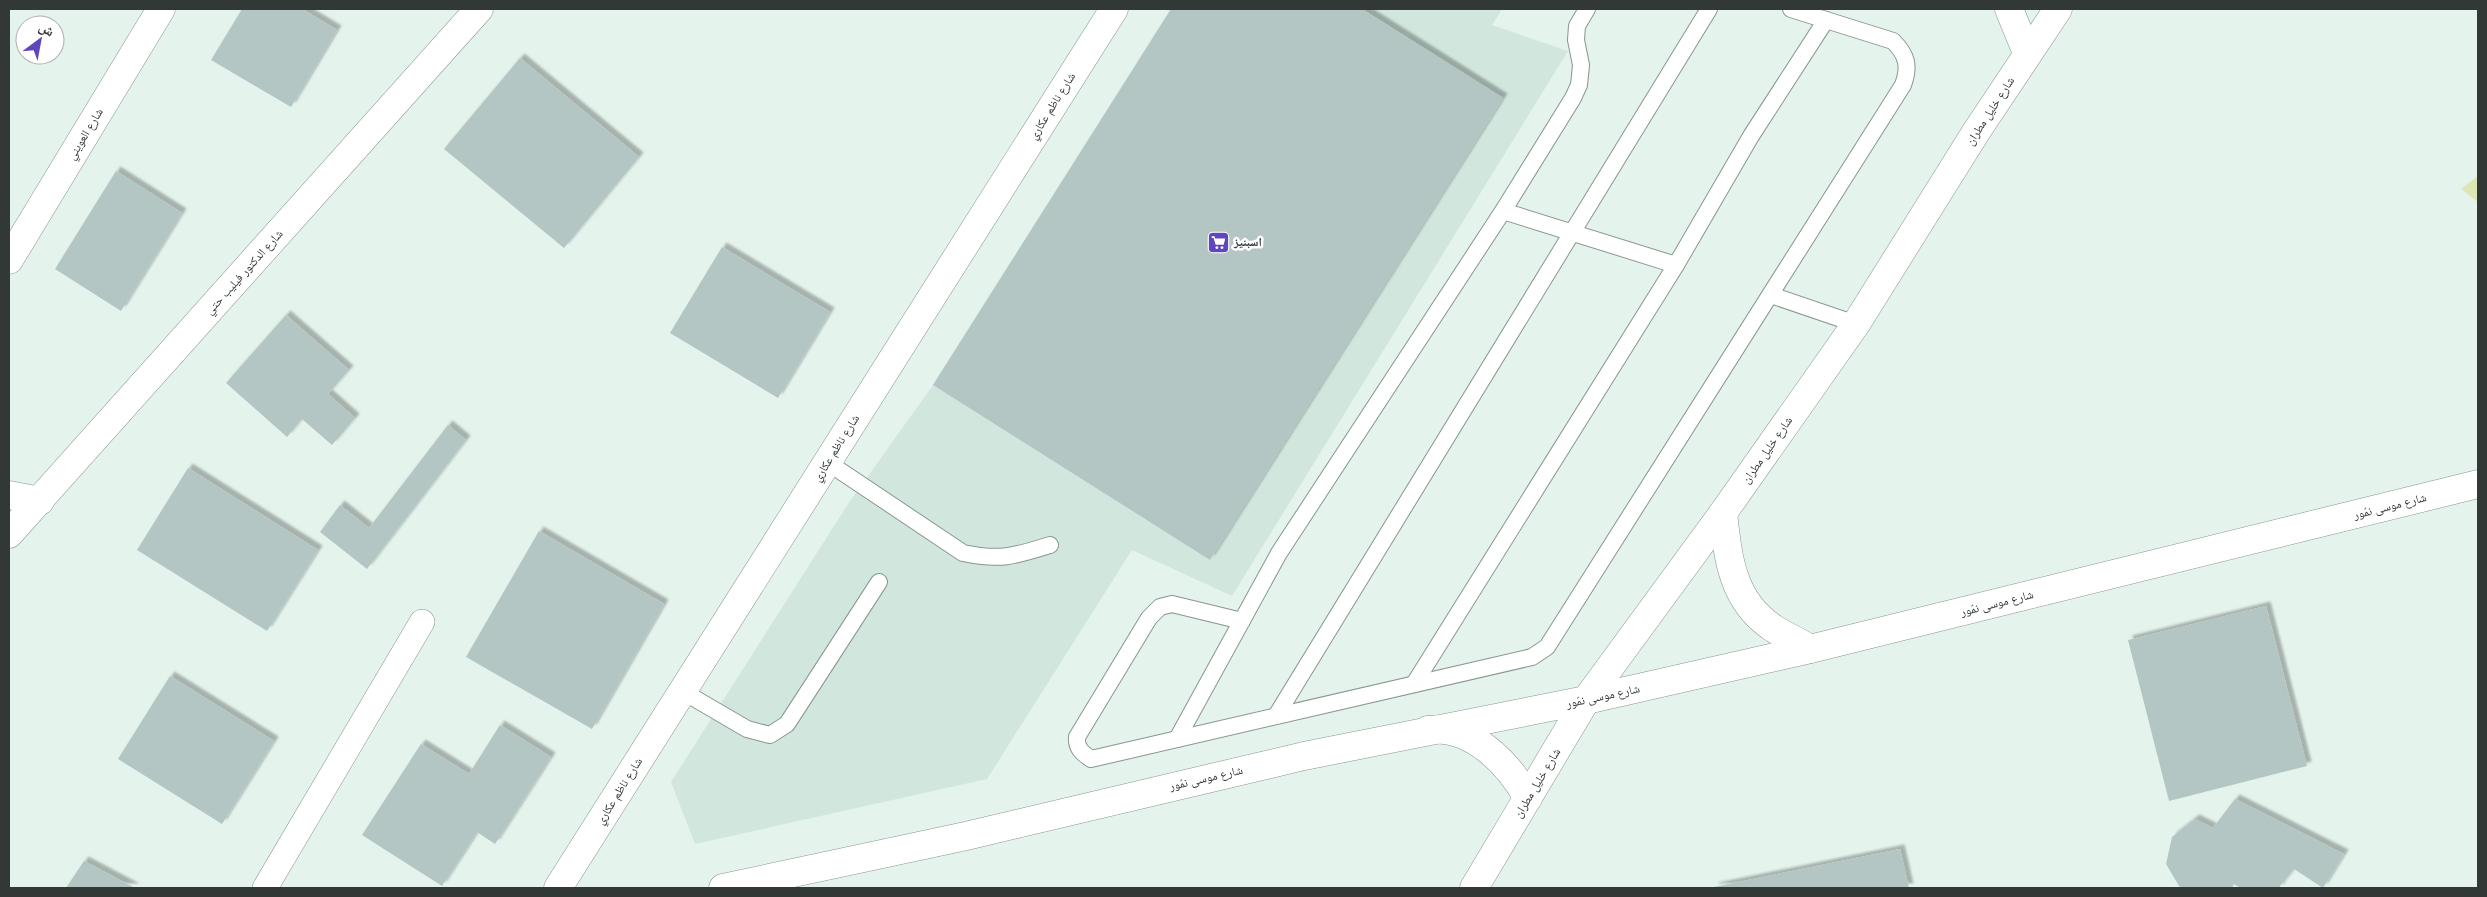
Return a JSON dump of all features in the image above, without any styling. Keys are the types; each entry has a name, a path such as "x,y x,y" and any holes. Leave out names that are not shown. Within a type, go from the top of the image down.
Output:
{"street":[{"name":"شارع العويني","path":"9,260 161,9"},
{"name":"شارع الدكتور فيليب حتي","path":"9,534 479,9"},
{"name":"شارع ناظم عكاري","path":"558,888 1114,9"},
{"path":"2008,9 2027,53"},
{"name":"شارع خليل مطران","path":"1474,888 1586,700 1723,513 1856,324 2027,53 2058,9"},
{"name":"شارع موسى نمّور","path":"723,888 966,836 1150,791 1428,730 1586,700 1810,649 2478,484"},
{"path":"9,495 40,501"},
{"path":"1723,513 1731,572 1738,589 1759,617 1774,629 1810,649"},
{"path":"265,888 422,622"},
{"path":"1428,730 1441,729 1456,732 1487,749 1518,781 1528,798"}],"lane":[{"path":"1176,739 1279,553 1503,211 1574,98 1579,85 1581,65 1576,40 1577,26 1587,9"},
{"path":"1276,716 1709,9"},
{"path":"1242,621 1180,604 1160,607 1144,626 1077,736 1077,743 1082,753 1091,759 1532,657 1547,647 1903,85 1908,72 1908,61 1902,50 1893,41 1791,9"},
{"path":"1414,684 1676,265 1751,136 1826,20"},
{"path":"1503,211 1676,265"},
{"path":"1771,295 1856,324"},
{"path":"827,462 963,553 985,558 1008,558 1050,545"},
{"path":"682,691 747,729 770,735 787,724 880,582"}],"shaded area":[{"path":"1171,9 1502,9 1492,25 1568,51 1232,596 1132,550 987,779 695,844 671,782 848,504 933,385"}],"green space":[{"path":"2478,176 2478,202 2461,189"}],"building":[{"path":"242,9 302,9 337,30 291,107 211,60"},
{"name":"اسبنيز","path":"1171,9 1362,9 1503,98 1210,560 933,385"},
{"path":"520,58 639,157 564,248 444,149"},
{"path":"116,171 182,213 121,311 55,269"},
{"path":"722,247 830,312 778,398 670,333"},
{"path":"286,315 349,370 328,394 355,418 332,445 302,419 287,437 226,383"},
{"path":"448,425 466,440 367,569 320,532 340,505 369,528"},
{"path":"188,468 318,550 267,631 137,550"},
{"path":"539,531 664,604 592,729 466,657"},
{"path":"2266,606 2307,766 2169,801 2128,640"},
{"path":"170,676 274,741 222,824 118,759"},
{"path":"500,725 551,757 495,844 477,832 442,886 362,835 421,744 469,774"},
{"path":"2235,799 2344,854 2323,888 2294,869 2280,886 2281,888 2240,888 2234,884 2232,888 2182,888 2179,886 2166,864 2172,837 2195,819 2213,828"},
{"path":"1900,849 1909,888 1714,888 1714,887"},
{"path":"84,861 135,888 66,888"}],"place":[{"name":"اسبنيز","path":"1218,242"}]}
